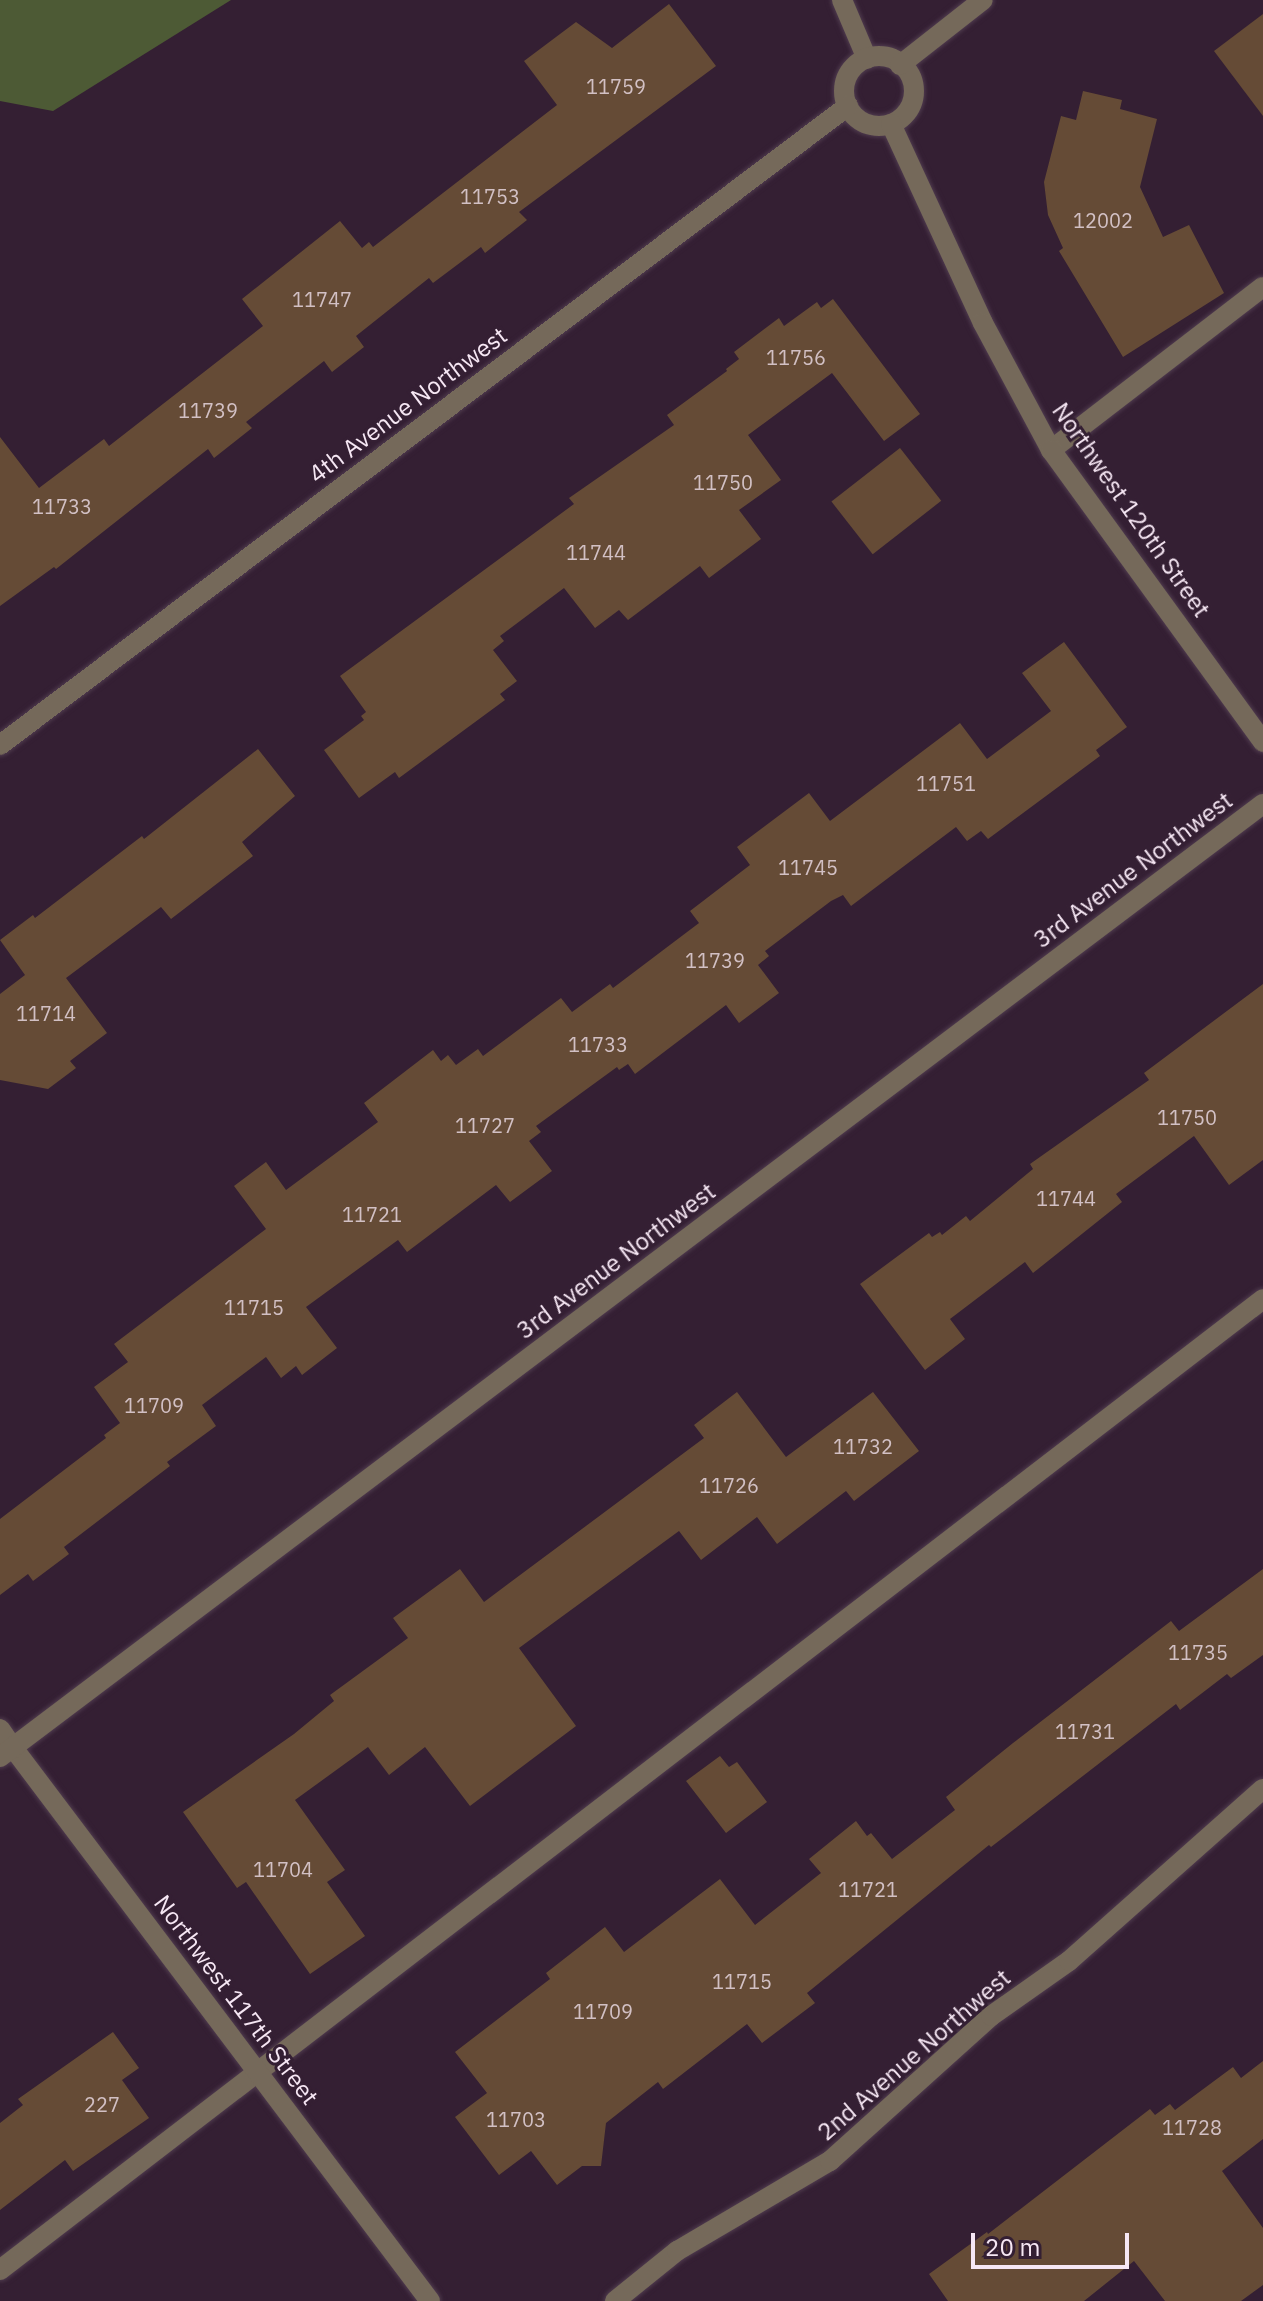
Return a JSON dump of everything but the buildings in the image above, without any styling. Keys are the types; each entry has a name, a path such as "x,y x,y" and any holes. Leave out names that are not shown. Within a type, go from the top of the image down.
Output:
{"street":[{"path":"842,0 867,59"},
{"path":"900,65 983,0"},
{"path":"885,57 900,65 911,78 912,100 900,119 891,124 868,125 848,106 844,88 847,77 853,67 867,59 885,57"},
{"name":"4th Avenue Northwest","path":"0,745 848,106"},
{"name":"Northwest 120th Street","path":"891,124 983,323 1051,450 1263,742"},
{"path":"1051,450 1263,287"},
{"name":"3rd Avenue Northwest","path":"7,1753 1263,804"},
{"path":"0,2270 259,2074 1263,1299"},
{"name":"Northwest 117th Street","path":"0,1729 7,1753 259,2074 430,2301"},
{"name":"2nd Avenue Northwest","path":"615,2301 677,2251 830,2161 991,2016 1069,1961 1263,1789"}],"green space":[{"path":"0,0 231,0 53,111 0,101"}]}
